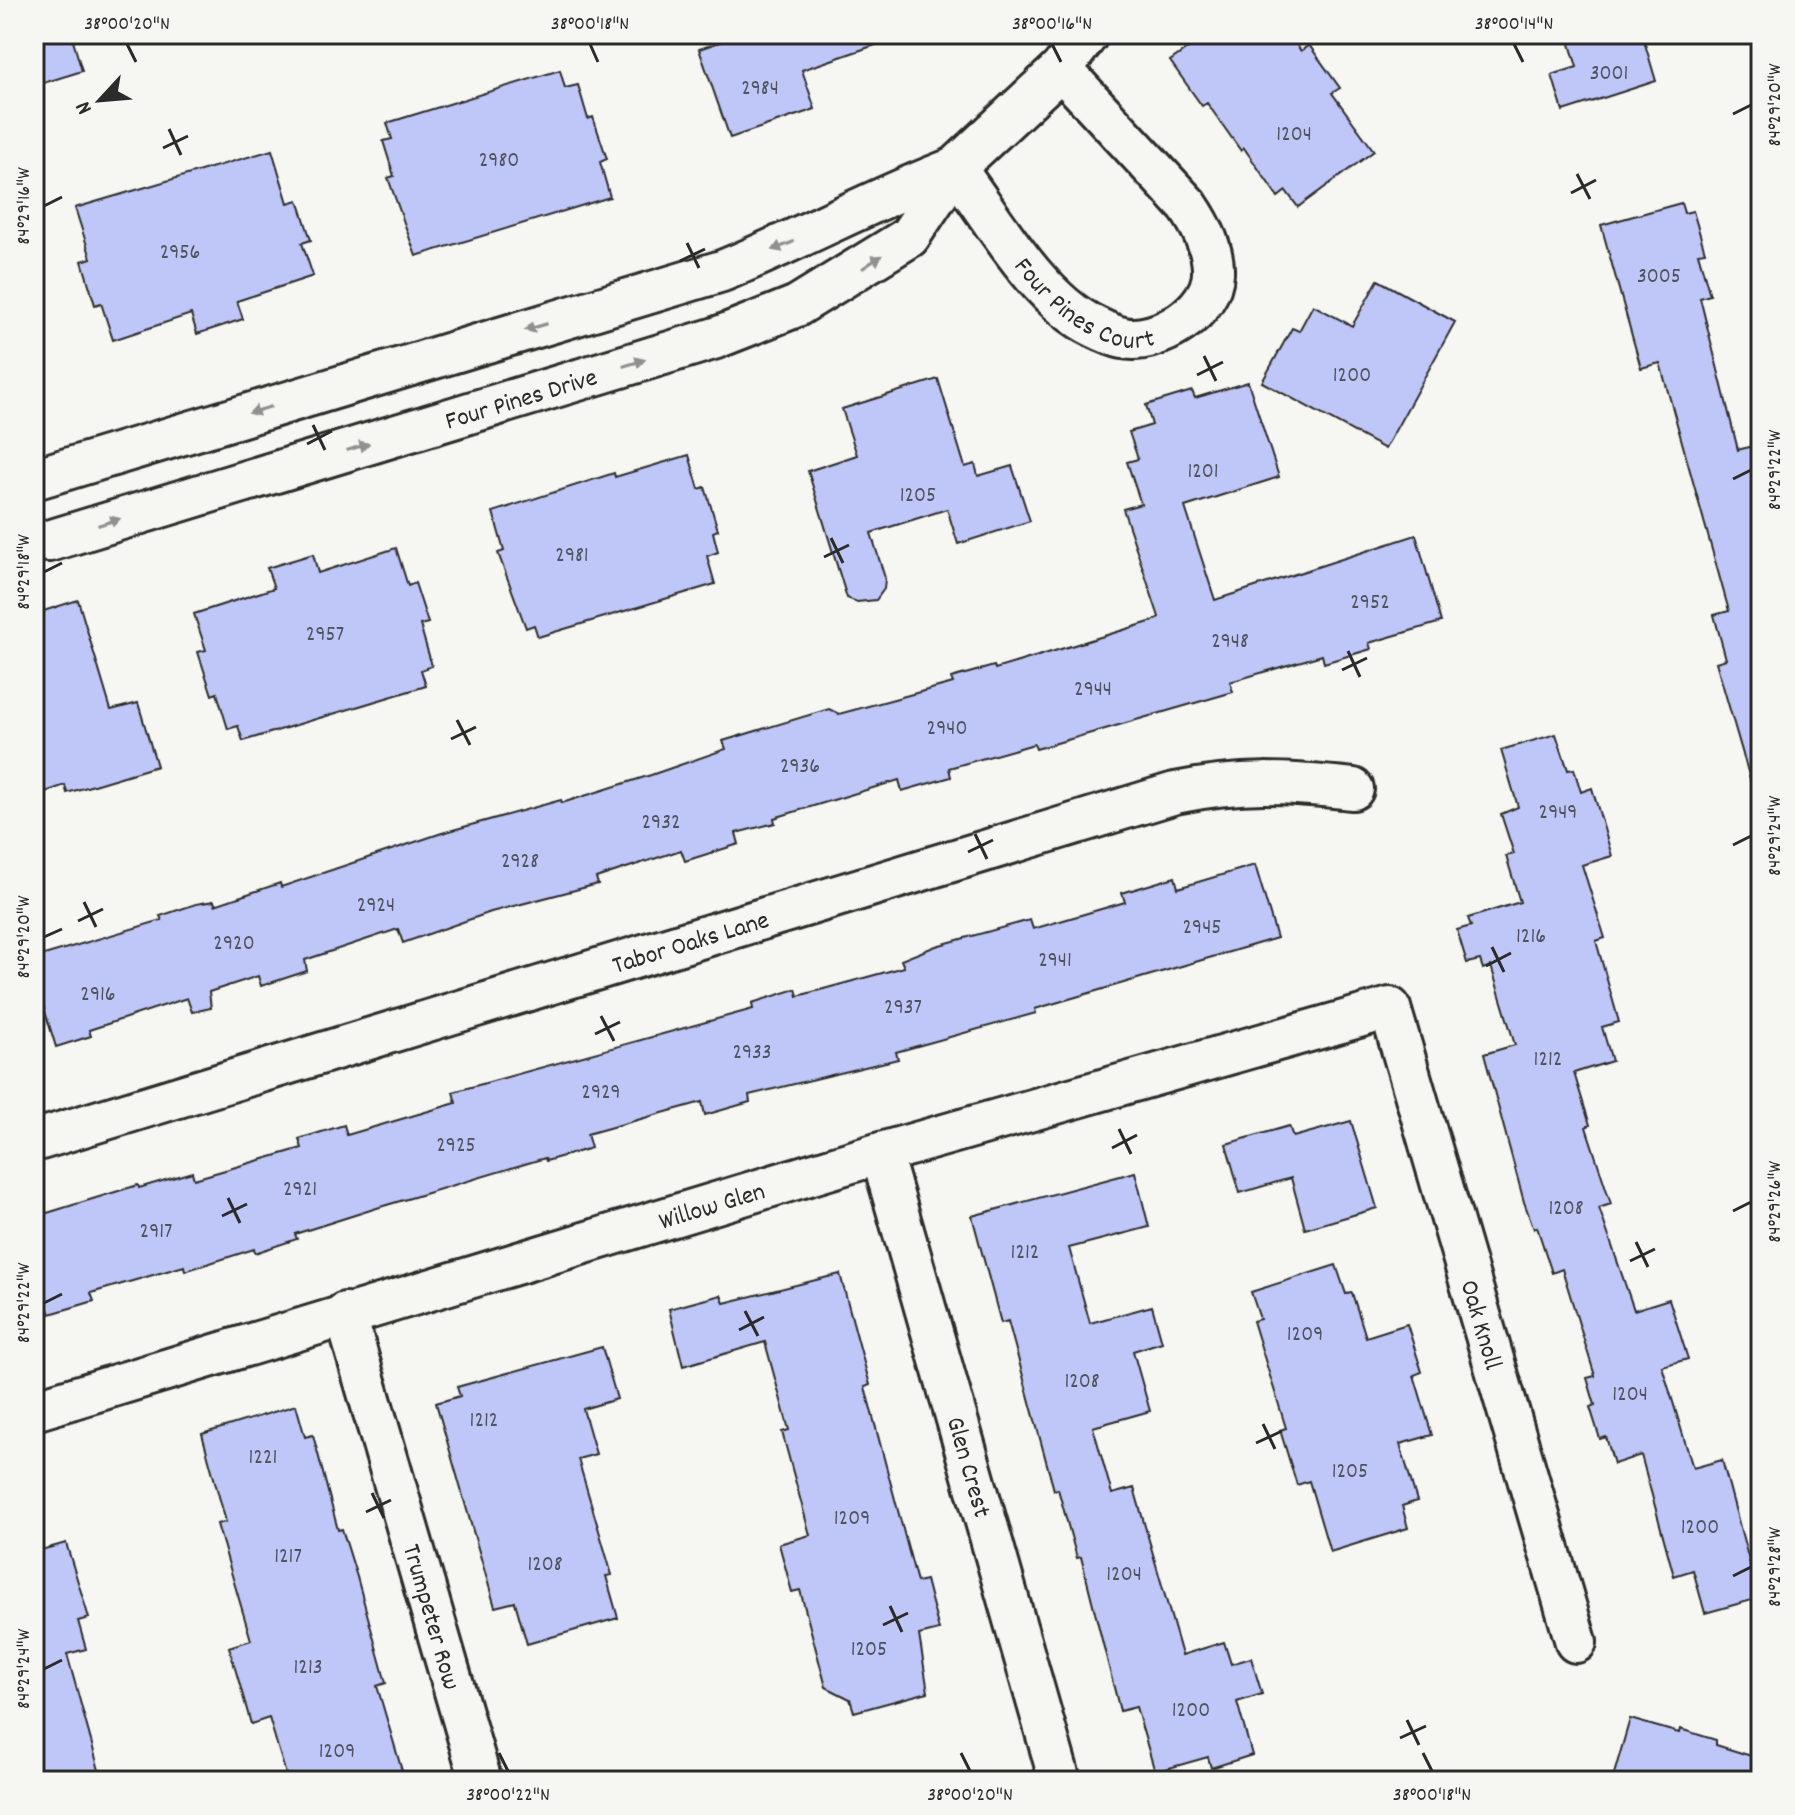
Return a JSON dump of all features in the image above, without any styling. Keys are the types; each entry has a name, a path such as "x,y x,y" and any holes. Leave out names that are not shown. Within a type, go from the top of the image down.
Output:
{"street":[{"name":"Four Pines Drive","path":"34,540 49,541 716,338 797,306 909,237 955,168 1061,69 1088,34"},
{"name":"Four Pines Court","path":"955,168 1049,294 1094,327 1125,339 1163,332 1200,307 1212,284 1214,271 1200,224 1188,206 1061,69"},
{"name":"Four Pines Drive","path":"34,479 722,271 795,241 881,196 955,168"},
{"name":"Tabor Oaks Lane","path":"34,1141 1175,793 1224,783 1268,780 1353,789"},
{"name":"Willow Glen","path":"34,1410 345,1313 881,1153 1390,1008"},
{"name":"Oak Knoll","path":"1390,1008 1576,1642"},
{"name":"Glen Crest","path":"881,1153 1060,1781"},
{"name":"Trumpeter Row","path":"345,1313 481,1781"}],"building":[{"path":"34,34 71,34 82,71 34,86"},
{"path":"743,34 889,34 890,40 802,70 815,109 730,138 699,49"},
{"path":"1208,34 1289,34 1301,51 1309,45 1340,88 1332,93 1374,151 1298,207 1286,191 1278,197 1244,148 1241,151 1207,103 1202,106 1170,61"},
{"path":"1567,34 1642,34 1656,81 1563,111 1552,75 1577,67"},
{"path":"560,70 565,88 578,85 588,119 593,117 607,159 600,162 610,197 416,256 388,178 394,176 383,141 392,139 387,123"},
{"path":"272,150 288,203 298,200 311,240 302,243 313,276 237,301 243,319 197,334 191,314 113,340 101,303 95,305 82,261 91,258 75,208"},
{"path":"1681,203 1684,213 1693,211 1705,252 1698,253 1710,295 1700,298 1738,450 1752,446 1761,478 1761,780 1751,782 1716,662 1726,659 1714,615 1729,611 1660,363 1641,368 1601,225"},
{"path":"1378,280 1455,322 1385,449 1262,382 1292,328 1299,331 1313,305 1352,326"},
{"path":"938,379 965,467 975,464 978,476 1012,466 1030,521 958,544 947,509 871,533 885,578 884,589 876,600 857,602 847,598 808,471 857,455 842,409"},
{"path":"1248,382 1279,477 1185,507 1215,600 1416,535 1441,622 1369,643 1371,649 1324,663 1322,655 1230,682 1233,692 1036,749 1034,744 949,768 951,777 902,791 899,780 774,818 775,823 736,833 739,844 685,861 681,850 596,878 598,884 491,912 403,943 398,929 305,960 307,971 261,986 258,976 209,992 211,1008 192,1012 187,998 89,1030 91,1036 56,1047 34,976 34,958 162,920 160,916 196,904 214,901 215,905 280,883 281,887 442,833 561,800 562,803 726,749 723,741 829,709 839,714 953,683 951,678 994,666 995,669 1153,621 1159,617 1123,509 1141,504 1127,462 1138,459 1129,432 1152,425 1146,405 1192,391 1195,398"},
{"path":"689,455 699,489 705,487 718,530 713,532 718,552 707,556 715,584 538,637 534,625 526,628 498,553 504,551 493,512 614,473 615,477"},
{"path":"396,548 408,586 415,583 428,623 420,625 432,666 421,670 426,686 243,741 238,726 228,729 217,693 212,695 198,652 206,650 194,614 274,588 267,568 313,554 318,573"},
{"path":"78,600 111,710 138,703 157,766 67,793 65,785 34,796 34,614"},
{"path":"1556,734 1568,770 1574,769 1581,792 1592,788 1612,856 1582,865 1605,938 1596,941 1619,1022 1602,1027 1612,1061 1574,1073 1590,1125 1586,1127 1611,1204 1599,1208 1634,1310 1669,1299 1688,1359 1662,1366 1693,1468 1722,1460 1759,1598 1705,1613 1693,1570 1674,1576 1641,1455 1614,1464 1606,1437 1600,1439 1590,1407 1595,1405 1587,1378 1595,1376 1562,1269 1552,1273 1537,1227 1534,1229 1524,1202 1484,1054 1515,1045 1491,966 1483,969 1480,960 1467,963 1457,930 1471,926 1468,918 1520,902 1506,856 1514,854 1501,814 1518,807 1501,750"},
{"path":"1255,865 1277,938 1035,1009 1036,1013 896,1052 898,1059 749,1095 750,1102 705,1115 702,1102 587,1134 591,1148 546,1161 545,1158 380,1207 295,1234 297,1239 255,1253 254,1249 185,1271 184,1266 91,1293 94,1301 50,1314 48,1309 34,1313 34,1217 138,1185 139,1188 192,1172 194,1179 302,1148 299,1139 344,1125 347,1135 456,1103 453,1092 753,1009 752,1003 796,989 798,996 904,967 901,960 936,946 1030,920 1033,929 1125,902 1122,893 1175,877 1178,888"},
{"path":"1351,1121 1377,1208 1305,1229 1291,1178 1240,1193 1226,1144 1289,1126 1293,1137"},
{"path":"1135,1172 1149,1227 1069,1248 1090,1323 1152,1306 1162,1342 1133,1351 1150,1411 1093,1427 1112,1494 1134,1488 1182,1655 1224,1642 1231,1664 1251,1658 1262,1694 1237,1702 1252,1755 1211,1768 1208,1757 1155,1772 1136,1707 1120,1711 1081,1557 1077,1558 1058,1489 1054,1490 1008,1321 1001,1323 972,1216"},
{"path":"1336,1265 1346,1294 1352,1293 1366,1337 1407,1324 1422,1372 1414,1375 1432,1435 1400,1444 1417,1501 1402,1506 1408,1528 1330,1552 1309,1481 1297,1485 1280,1430 1286,1428 1253,1321 1260,1319 1251,1292"},
{"path":"840,1274 870,1385 865,1387 917,1582 926,1580 939,1630 919,1635 928,1692 854,1712 850,1699 826,1687 800,1590 792,1592 779,1544 810,1535 782,1432 789,1430 765,1342 683,1366 669,1309 721,1295 724,1303"},
{"path":"602,1347 617,1399 583,1409 596,1454 578,1459 612,1575 606,1576 618,1618 527,1644 515,1602 495,1607 436,1403 460,1396 457,1387"},
{"path":"296,1405 305,1437 313,1435 338,1530 342,1529 357,1577 386,1683 377,1686 405,1781 288,1781 269,1718 251,1724 229,1647 251,1640 217,1524 226,1522 202,1434"},
{"path":"66,1543 89,1618 78,1621 86,1649 67,1654 102,1781 34,1781 34,1552"},
{"path":"1630,1719 1679,1733 1680,1729 1716,1740 1716,1745 1761,1759 1761,1781 1612,1781"}]}
